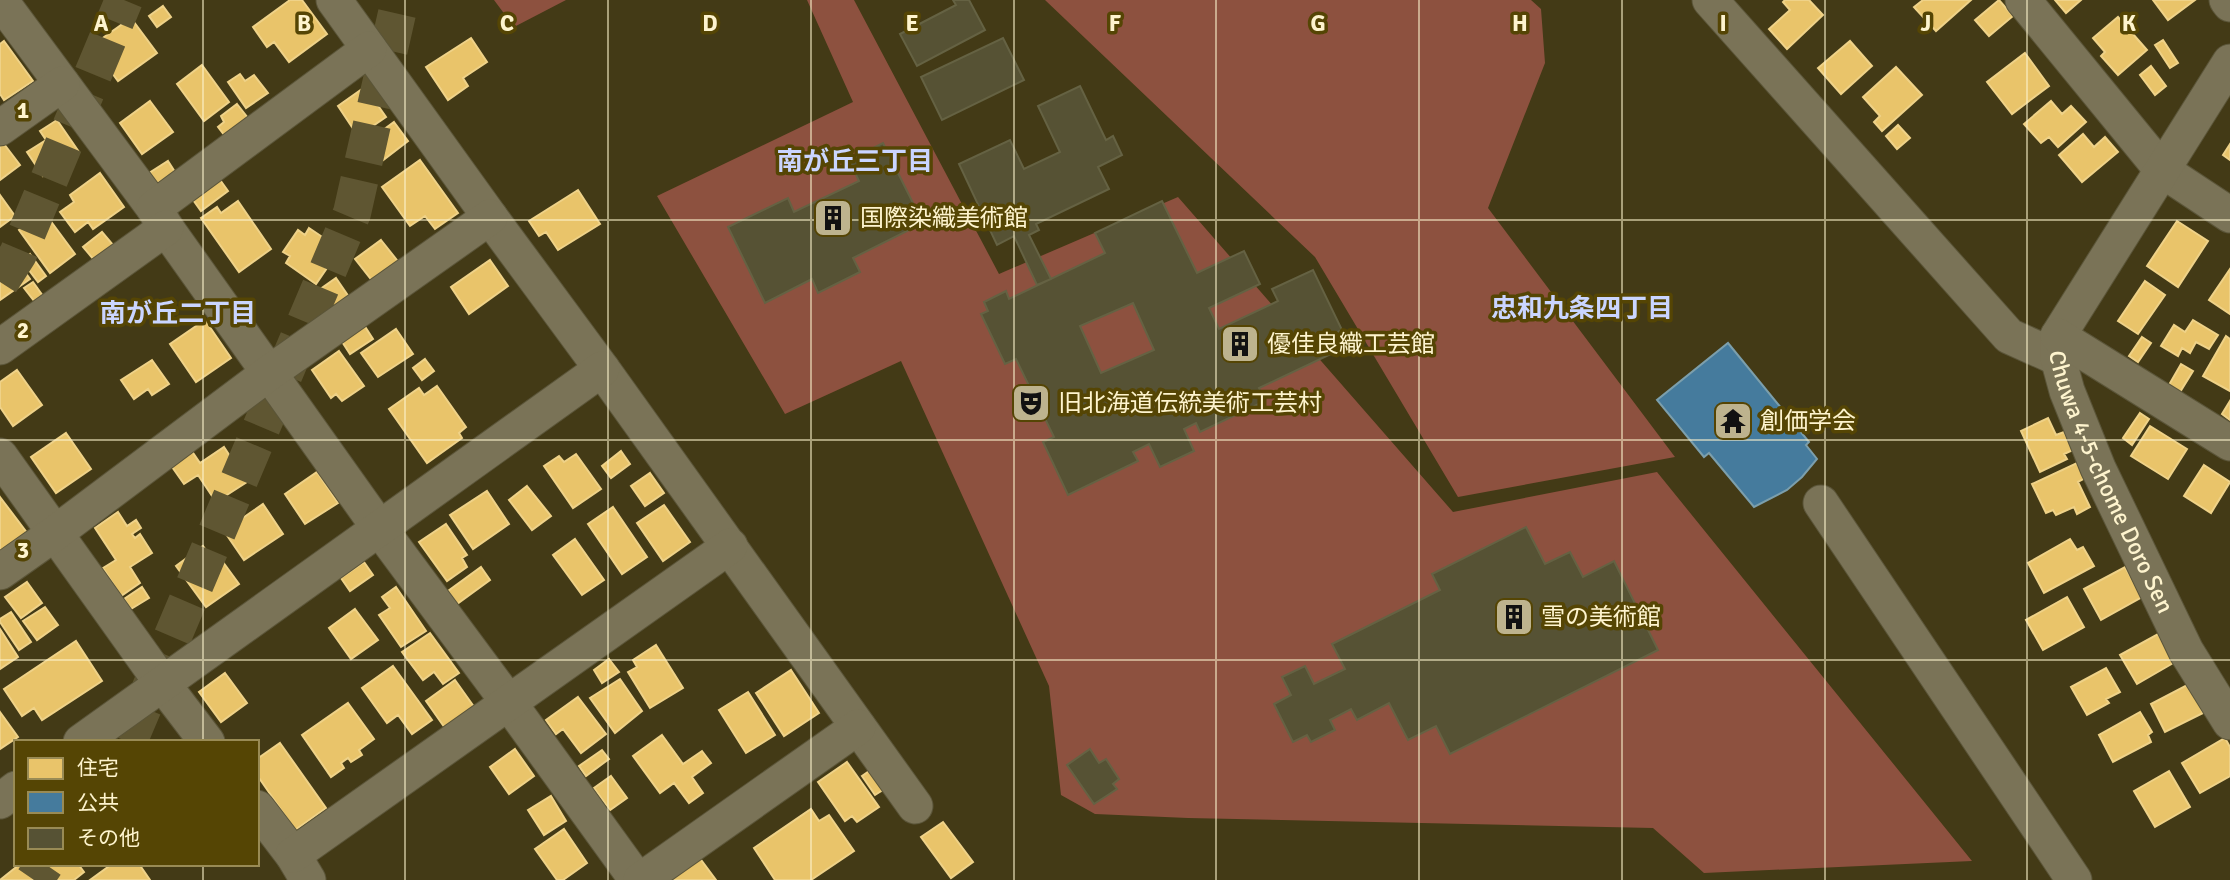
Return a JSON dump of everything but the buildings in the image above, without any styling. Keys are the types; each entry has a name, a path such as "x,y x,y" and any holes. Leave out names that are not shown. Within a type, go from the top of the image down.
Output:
{"street":[{"path":"0,0 160,218 380,529 639,880 858,727"},
{"path":"334,0 915,806"},
{"path":"1710,0 2009,336 2058,347 2230,443"},
{"path":"2023,0 2162,170 2230,215"},
{"path":"0,347 369,50"},
{"name":"Chuwa 4-5-chome Doro Sen","path":"2230,62 2162,170 2058,347 2067,391 2098,468 2186,651 2230,722"},
{"path":"0,128 62,84"},
{"path":"0,572 269,373 490,217"},
{"path":"85,740 602,369"},
{"path":"0,456 205,740"},
{"path":"1821,503 2074,880"},
{"path":"259,811 301,868 509,703 730,546"}],"shaded area":[{"path":"494,0 566,0 514,27"},
{"path":"807,0 854,0 999,274 1178,197 1453,512 1657,472 1972,861 1704,873 1653,828 1095,814 1061,795 1049,686 901,361 785,414 657,196 853,102"},
{"path":"1045,0 1531,0 1541,9 1545,63 1488,208 1675,457 1458,497 1315,257"}],"tunnel":[{"path":"0,282 18,254 124,0"},
{"path":"129,740 352,213 400,0"},
{"path":"34,880 44,866"}],"place":[{"name":"国際染織美術館","path":"833,218"},
{"name":"優佳良織工芸館","path":"1240,344"},
{"name":"旧北海道伝統美術工芸村","path":"1031,403"},
{"name":"創価学会","path":"1733,421"},
{"name":"雪の美術館","path":"1514,617"}],"district":[{"name":"南が丘三丁目","path":"855,161"},
{"name":"忠和九条四丁目","path":"1582,308"},
{"name":"南が丘二丁目","path":"178,313"}]}
